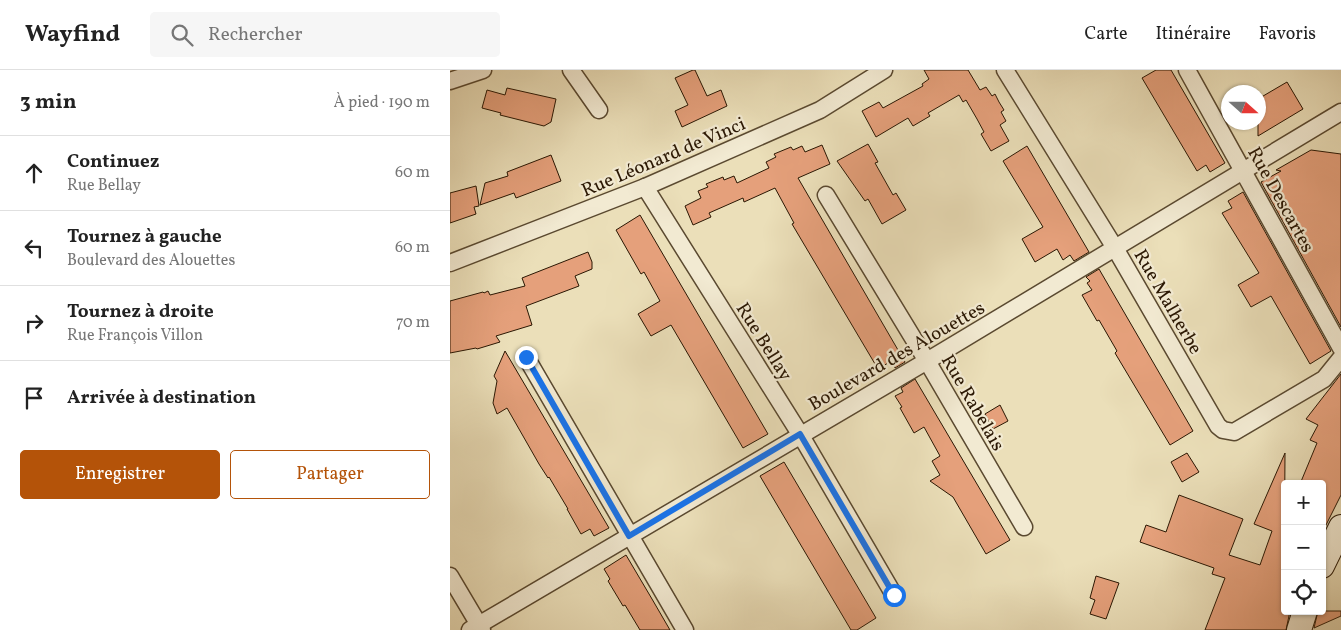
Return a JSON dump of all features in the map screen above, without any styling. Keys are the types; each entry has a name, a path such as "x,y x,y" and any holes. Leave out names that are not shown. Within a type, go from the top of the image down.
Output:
{"street":[{"path":"450,81 483,70"},
{"path":"571,70 599,110"},
{"name":"Rue Léonard de Vinci","path":"450,263 645,187 820,110 884,70"},
{"name":"Rue Malherbe","path":"1004,70 1115,248 1218,426 1223,430 1234,432 1324,379 1341,358"},
{"name":"Rue Descartes","path":"1186,70 1244,170 1341,348"},
{"name":"Boulevard des Alouettes","path":"477,628 800,434 927,361 1341,112"},
{"name":"Rue Bellay","path":"645,187 800,434 894,595"},
{"name":"Rue Rabelais","path":"826,195 927,361 1024,527"},
{"path":"526,357 685,630"},
{"path":"1326,558 1341,527"},
{"path":"450,576 477,628"},
{"path":"1299,630 1304,615"}],"building":[{"path":"695,70 707,96 721,90 727,106 682,127 675,111 688,105 675,78"},
{"path":"924,70 968,70 980,90 986,87 992,96 995,94 1004,110 1001,112 1006,121 1000,125 1009,141 991,151 981,134 984,132 977,119 966,100 963,102 959,95 928,113 930,116 913,126 908,118 876,137 862,111 879,102 883,108 923,86 922,84 929,79"},
{"path":"1156,70 1171,70 1225,163 1210,172 1206,165 1197,171 1142,78"},
{"path":"1287,82 1303,109 1258,136 1258,130 1266,130 1266,94"},
{"path":"507,88 556,99 551,122 544,126 500,115 501,113 482,108 487,90 505,95"},
{"path":"868,144 878,162 875,163 893,195 896,193 906,210 882,224 868,199 865,201 837,161"},
{"path":"822,145 830,164 798,178 905,362 895,368 893,360 878,369 792,224 794,223 775,188 744,202 743,198 709,213 711,217 693,225 685,206 701,198 698,191 708,187 706,184 723,177 724,180 734,176 737,183 769,168 766,162 776,157 774,154 791,147 793,150 802,146 805,152"},
{"path":"1027,146 1089,252 1074,261 1070,255 1063,260 1057,249 1035,262 1022,239 1043,227 1003,161"},
{"path":"1311,150 1341,154 1341,327 1261,182 1281,171 1276,170"},
{"path":"551,155 561,181 516,198 514,193 480,205 485,183 508,176 507,172"},
{"path":"476,186 479,206 474,207 476,214 450,223 450,193"},
{"path":"1243,192 1331,351 1310,364 1271,296 1251,307 1238,285 1259,273 1222,213 1232,208 1228,201"},
{"path":"640,215 768,434 743,448 671,325 651,336 638,314 660,301 644,272 641,274 616,230"},
{"path":"588,252 592,262 592,269 575,276 579,286 526,306 532,325 496,336 500,342 477,349 450,353 450,301 488,291 490,295 525,286 522,278"},
{"path":"1099,269 1193,431 1170,445 1115,353 1117,351 1099,320 1097,321 1082,295 1092,290 1087,283 1090,281 1086,277"},
{"path":"505,351 609,528 594,536 590,529 581,534 507,408 497,414 493,403 497,381 494,376"},
{"path":"1341,374 1341,495 1326,525 1326,480 1302,480 1317,443 1310,440 1318,425 1306,419"},
{"path":"915,379 1010,540 986,554 953,497 930,481 940,475 932,461 940,456 924,427 914,433 895,396 903,392 901,388"},
{"path":"1000,405 1008,421 993,429 985,414"},
{"path":"1187,453 1199,472 1182,482 1171,462"},
{"path":"1285,453 1285,480 1281,480 1281,615 1289,615 1286,630 1205,630 1225,578 1212,574 1214,568 1140,542 1146,525 1166,532 1179,495 1243,519 1229,555 1260,565 1272,531 1254,524"},
{"path":"784,462 876,618 857,630 851,630 760,476"},
{"path":"626,555 670,630 640,630 608,581 610,579 604,569"},
{"path":"1096,576 1119,583 1106,619 1090,614 1095,600 1090,598"},
{"path":"1326,611 1341,611 1341,616 1314,628 1317,615 1326,615"}],"route":[{"path":"526,357 629,536 800,434 894,595"}]}
